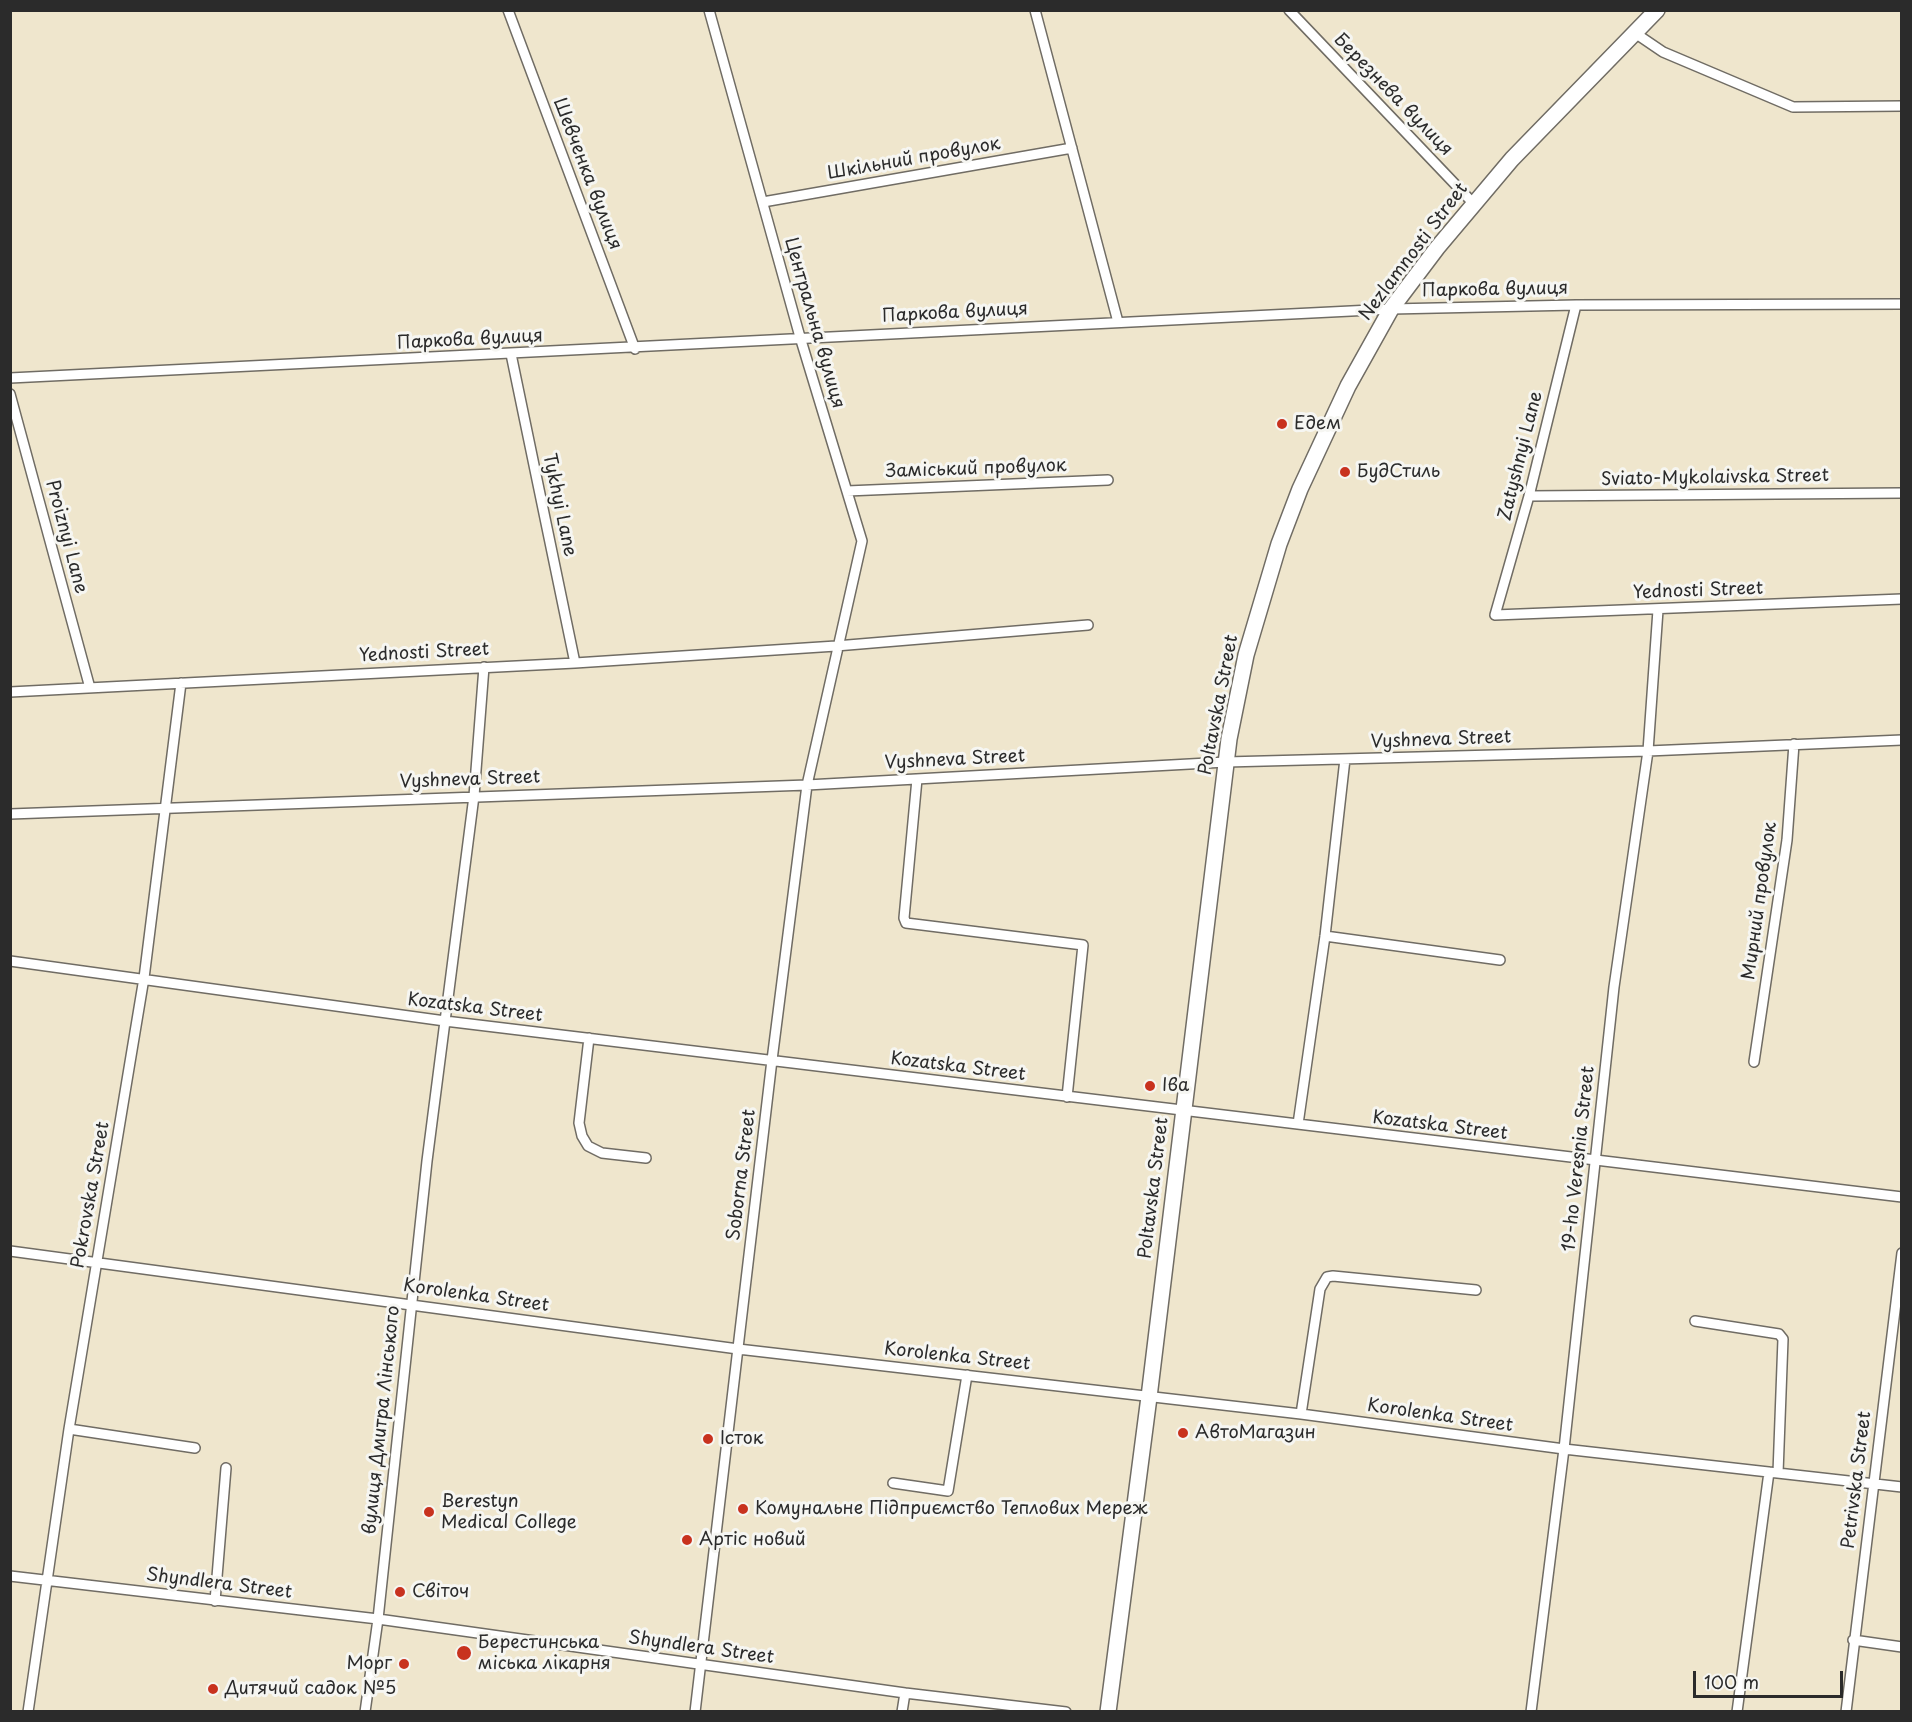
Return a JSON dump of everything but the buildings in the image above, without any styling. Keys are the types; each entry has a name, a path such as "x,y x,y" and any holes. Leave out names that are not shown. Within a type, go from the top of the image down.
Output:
{"highway":[{"name":"Nezlamnosti Street","path":"1261,599 1283,533 1323,436 1391,309 1473,203 1519,151 1657,10"},
{"name":"Poltavska Street","path":"1108,1712 1149,1397 1226,762 1246,655 1261,599"}],"street":[{"name":"Шевченка вулиця","path":"508,10 635,349"},
{"name":"Центральна вулиця","path":"709,10 800,337 862,541 839,646"},
{"path":"1035,10 1118,322"},
{"name":"Березнева вулиця","path":"1289,10 1473,203"},
{"path":"1635,33 1663,52 1793,107 1902,106"},
{"name":"Шкільний провулок","path":"762,202 1071,148"},
{"name":"Паркова вулиця","path":"10,378 635,349 800,337 1391,309 1576,305 1902,304"},
{"name":"Zatyshnyi Lane","path":"1495,615 1529,496 1576,305"},
{"name":"Tykhyi Lane","path":"511,354 575,663"},
{"name":"Proiznyi Lane","path":"10,394 90,688"},
{"name":"Заміський провулок","path":"847,491 1108,480"},
{"name":"Sviato-Mykolaivska Street","path":"1529,496 1902,493"},
{"name":"Yednosti Street","path":"1495,615 1902,599"},
{"name":"19-ho Veresnia Street","path":"1531,1712 1564,1449 1614,987 1648,751 1658,610"},
{"name":"Yednosti Street","path":"10,692 575,663 839,646 1088,625"},
{"name":"Soborna Street","path":"695,1712 807,784 839,646"},
{"name":"вулиця Дмитра Лінського","path":"365,1712 378,1619 411,1303 474,796 484,667"},
{"name":"Pokrovska Street","path":"28,1712 49,1581 69,1428 144,978 181,683"},
{"name":"Vyshneva Street","path":"10,814 807,784 1226,762 1648,751 1902,740"},
{"name":"Мирний провулок","path":"1754,1062 1787,840 1794,744"},
{"path":"1298,1124 1325,936 1346,759"},
{"path":"917,778 904,918 906,923 1083,945 1067,1097"},
{"path":"1325,936 1500,960"},
{"name":"Kozatska Street","path":"10,962 144,978 445,1021 1595,1162 1902,1197"},
{"path":"589,1038 579,1124 582,1136 588,1146 602,1153 646,1158"},
{"name":"Korolenka Street","path":"10,1251 411,1303 738,1349 1301,1414 1564,1449 1902,1487"},
{"name":"Petrivska Street","path":"1846,1712 1902,1253"},
{"path":"1301,1414 1320,1289 1327,1277 1476,1290"},
{"path":"1695,1321 1779,1334 1783,1339 1774,1473 1737,1712"},
{"path":"893,1483 948,1491 967,1375"},
{"path":"69,1428 195,1448"},
{"path":"215,1601 226,1468"},
{"name":"Shyndlera Street","path":"10,1576 378,1619 702,1666 1066,1712"},
{"path":"1853,1640 1902,1647"},
{"path":"902,1712 905,1693"}],"place":[{"name":"Едем","path":"1282,424"},
{"name":"БудСтиль","path":"1345,472"},
{"name":"Іва","path":"1150,1086"},
{"name":"АвтоМагазин","path":"1183,1433"},
{"name":"Істок","path":"708,1439"},
{"name":"Комунальне Підприємство Теплових Мереж","path":"743,1509"},
{"name":"Berestyn Medical College","path":"429,1512"},
{"name":"Артіс новий","path":"687,1540"},
{"name":"Світоч","path":"400,1592"},
{"name":"Берестинська міська лікарня","path":"464,1653"},
{"name":"Морг","path":"404,1664"},
{"name":"Дитячий садок №5","path":"213,1689"}]}
